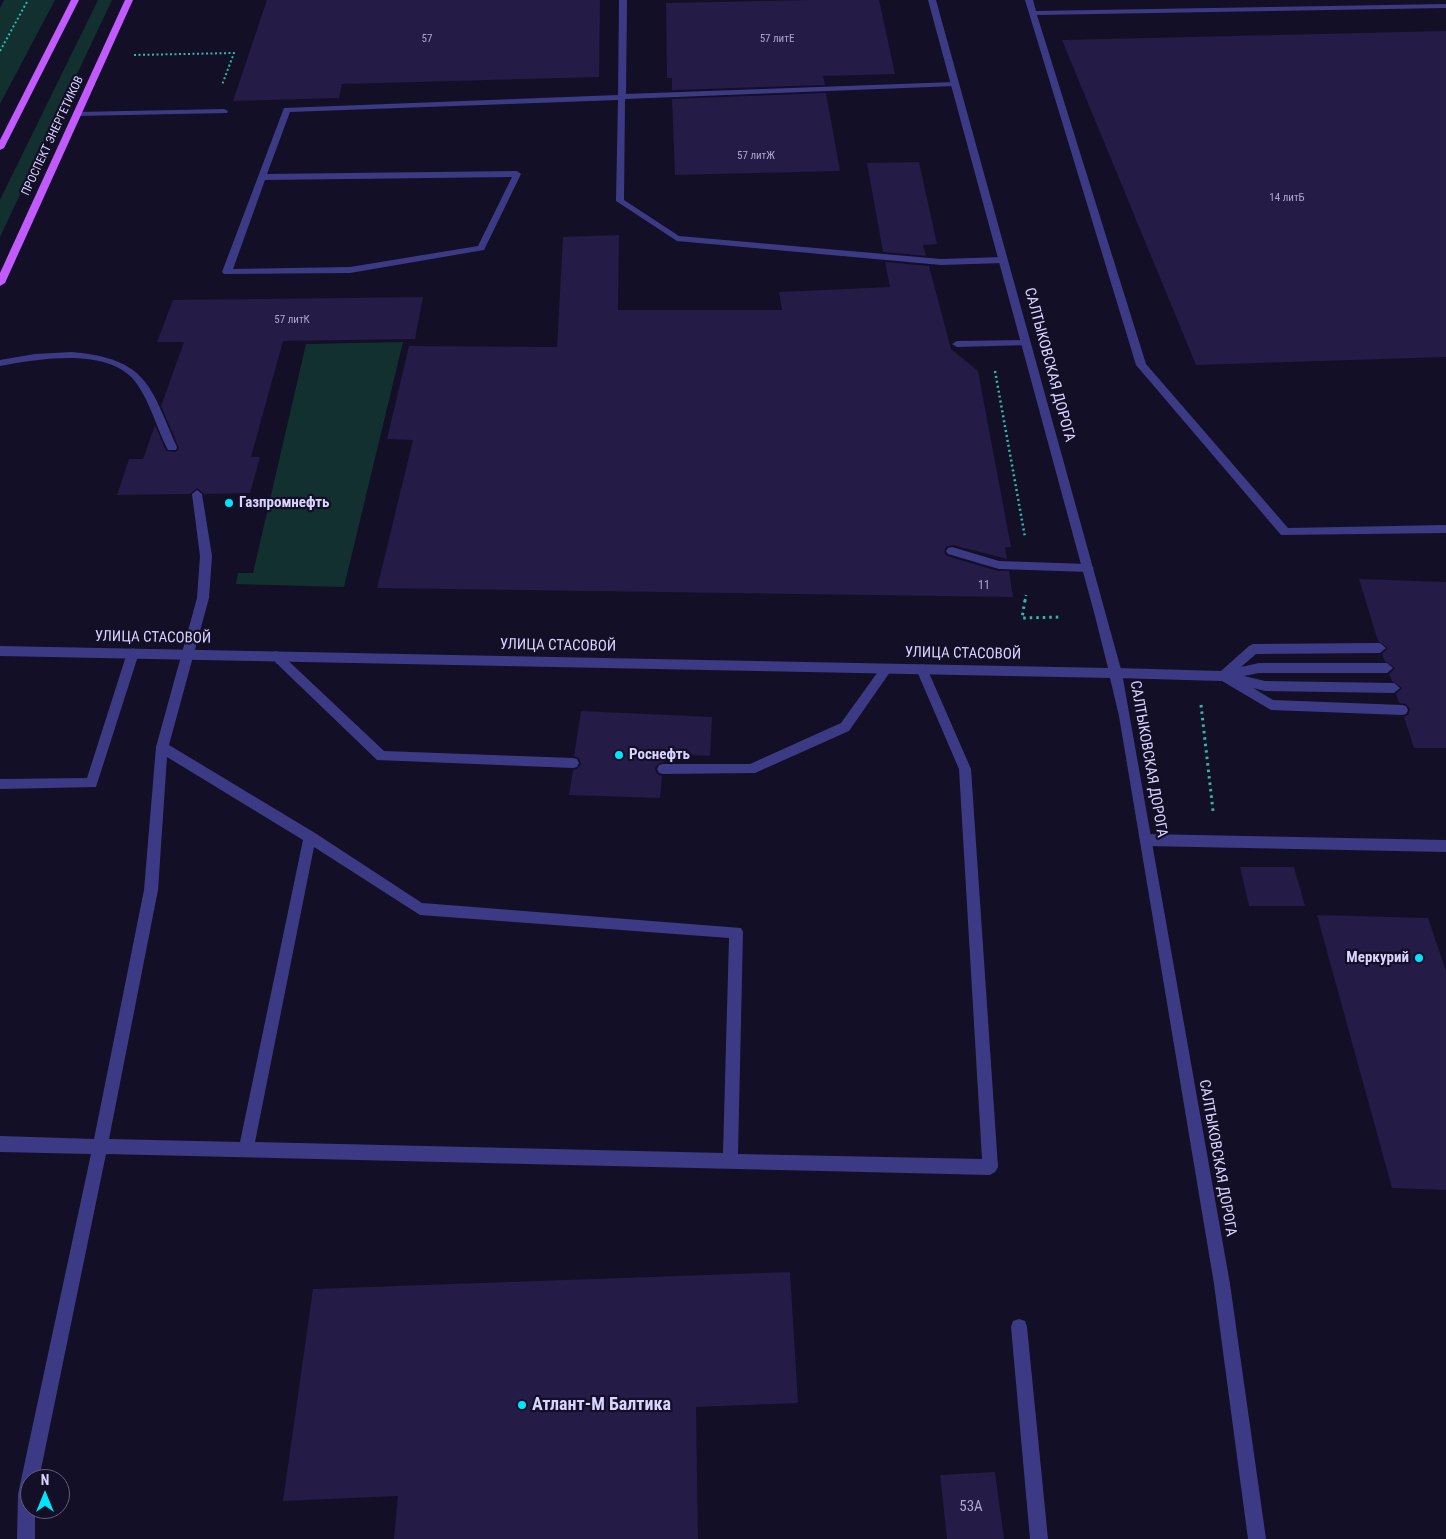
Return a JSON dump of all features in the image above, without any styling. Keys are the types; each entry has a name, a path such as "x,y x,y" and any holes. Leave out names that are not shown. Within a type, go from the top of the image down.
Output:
{"main road":[{"path":"0,148 75,0"},
{"name":"ПРОСПЕКТ ЭНЕРГЕТИКОВ","path":"0,283 129,0"}],"street":[{"path":"623,0 620,201 677,238 941,262 1003,260"},
{"name":"САЛТЫКОВСКАЯ ДОРОГА","path":"932,0 1116,673 1222,1284 1257,1539"},
{"path":"1028,0 1034,13 1140,365 1285,532 1446,529"},
{"path":"1034,13 1446,6"},
{"path":"262,177 517,174 481,248 350,270 227,272 262,177 287,110 955,84"},
{"path":"77,114 224,111"},
{"path":"957,344 1026,343"},
{"path":"0,363 42,355 74,356 114,362 140,380 172,448"},
{"path":"26,1539 26,1494 100,1147 151,890 162,747 203,598 206,556 197,494"},
{"path":"952,550 999,565 1088,568"},
{"path":"1224,676 1253,649 1380,648"},
{"name":"УЛИЦА СТАСОВОЙ","path":"0,651 1224,676"},
{"path":"0,784 92,783 133,653"},
{"path":"276,656 381,756 573,763"},
{"path":"1224,676 1259,668 1387,668"},
{"path":"663,769 750,769 845,727 886,669"},
{"path":"0,1144 990,1167 965,769 922,669"},
{"path":"1224,676 1265,686 1394,688"},
{"path":"1224,676 1272,705 1402,710"},
{"path":"162,747 310,837 420,909 736,932 730,1161"},
{"path":"246,1150 310,837"},
{"path":"1146,840 1446,846"},
{"path":"1019,1327 1039,1539"}],"path":[{"path":"0,51 28,0"},
{"path":"131,55 234,53 212,112"},
{"path":"990,344 1030,566 1022,618 1062,617"},
{"path":"1198,675 1216,841"}],"green space":[{"path":"4,0 55,0 0,104 0,8"},
{"path":"98,0 112,0 0,237 0,200"},
{"path":"403,342 344,587 236,584 238,573 253,573 306,344"}],"building":[{"path":"267,0 600,0 599,77 342,84 339,98 233,101"},
{"path":"879,0 895,74 823,76 825,85 672,90 672,78 667,78 666,3"},
{"path":"1446,31 1446,357 1196,365 1062,40"},
{"path":"826,93 840,171 675,175 672,99"},
{"path":"919,162 937,244 923,245 926,256 883,252 867,163"},
{"path":"619,235 618,310 782,310 779,292 890,287 885,262 929,266 951,349 978,371 1011,547 1005,547 1007,559 953,545 946,547 944,552 947,556 998,571 1009,571 1013,597 377,588 413,440 387,439 409,346 557,347 563,237"},
{"path":"423,297 415,339 283,341 251,457 260,457 250,493 204,494 197,488 190,494 117,495 129,459 143,459 155,425 166,451 176,452 179,448 161,406 184,342 157,342 173,300"},
{"path":"1359,579 1446,582 1446,748 1414,748 1404,717 1408,715 1410,709 1406,704 1399,703 1396,694 1402,688 1392,681 1389,674 1395,668 1385,661 1382,654 1388,648 1378,641"},
{"name":"Роснефть","path":"581,711 712,717 710,756 664,754 664,762 659,763 655,768 657,774 662,776 660,798 569,795 573,770 577,769 581,764 579,758 574,756"},
{"path":"1240,867 1294,867 1305,906 1249,906"},
{"path":"1317,915 1428,918 1446,971 1446,1190 1392,1188"},
{"name":"Атлант-М Балтика","path":"790,1272 798,1403 696,1407 698,1539 394,1539 398,1496 283,1501 313,1289"},
{"path":"995,1472 1004,1539 947,1539 940,1475"}],"place":[{"name":"Газпромнефть","path":"229,503"},
{"name":"Роснефть","path":"619,755"},
{"name":"Меркурий","path":"1419,958"},
{"name":"Атлант-М Балтика","path":"522,1405"}]}
